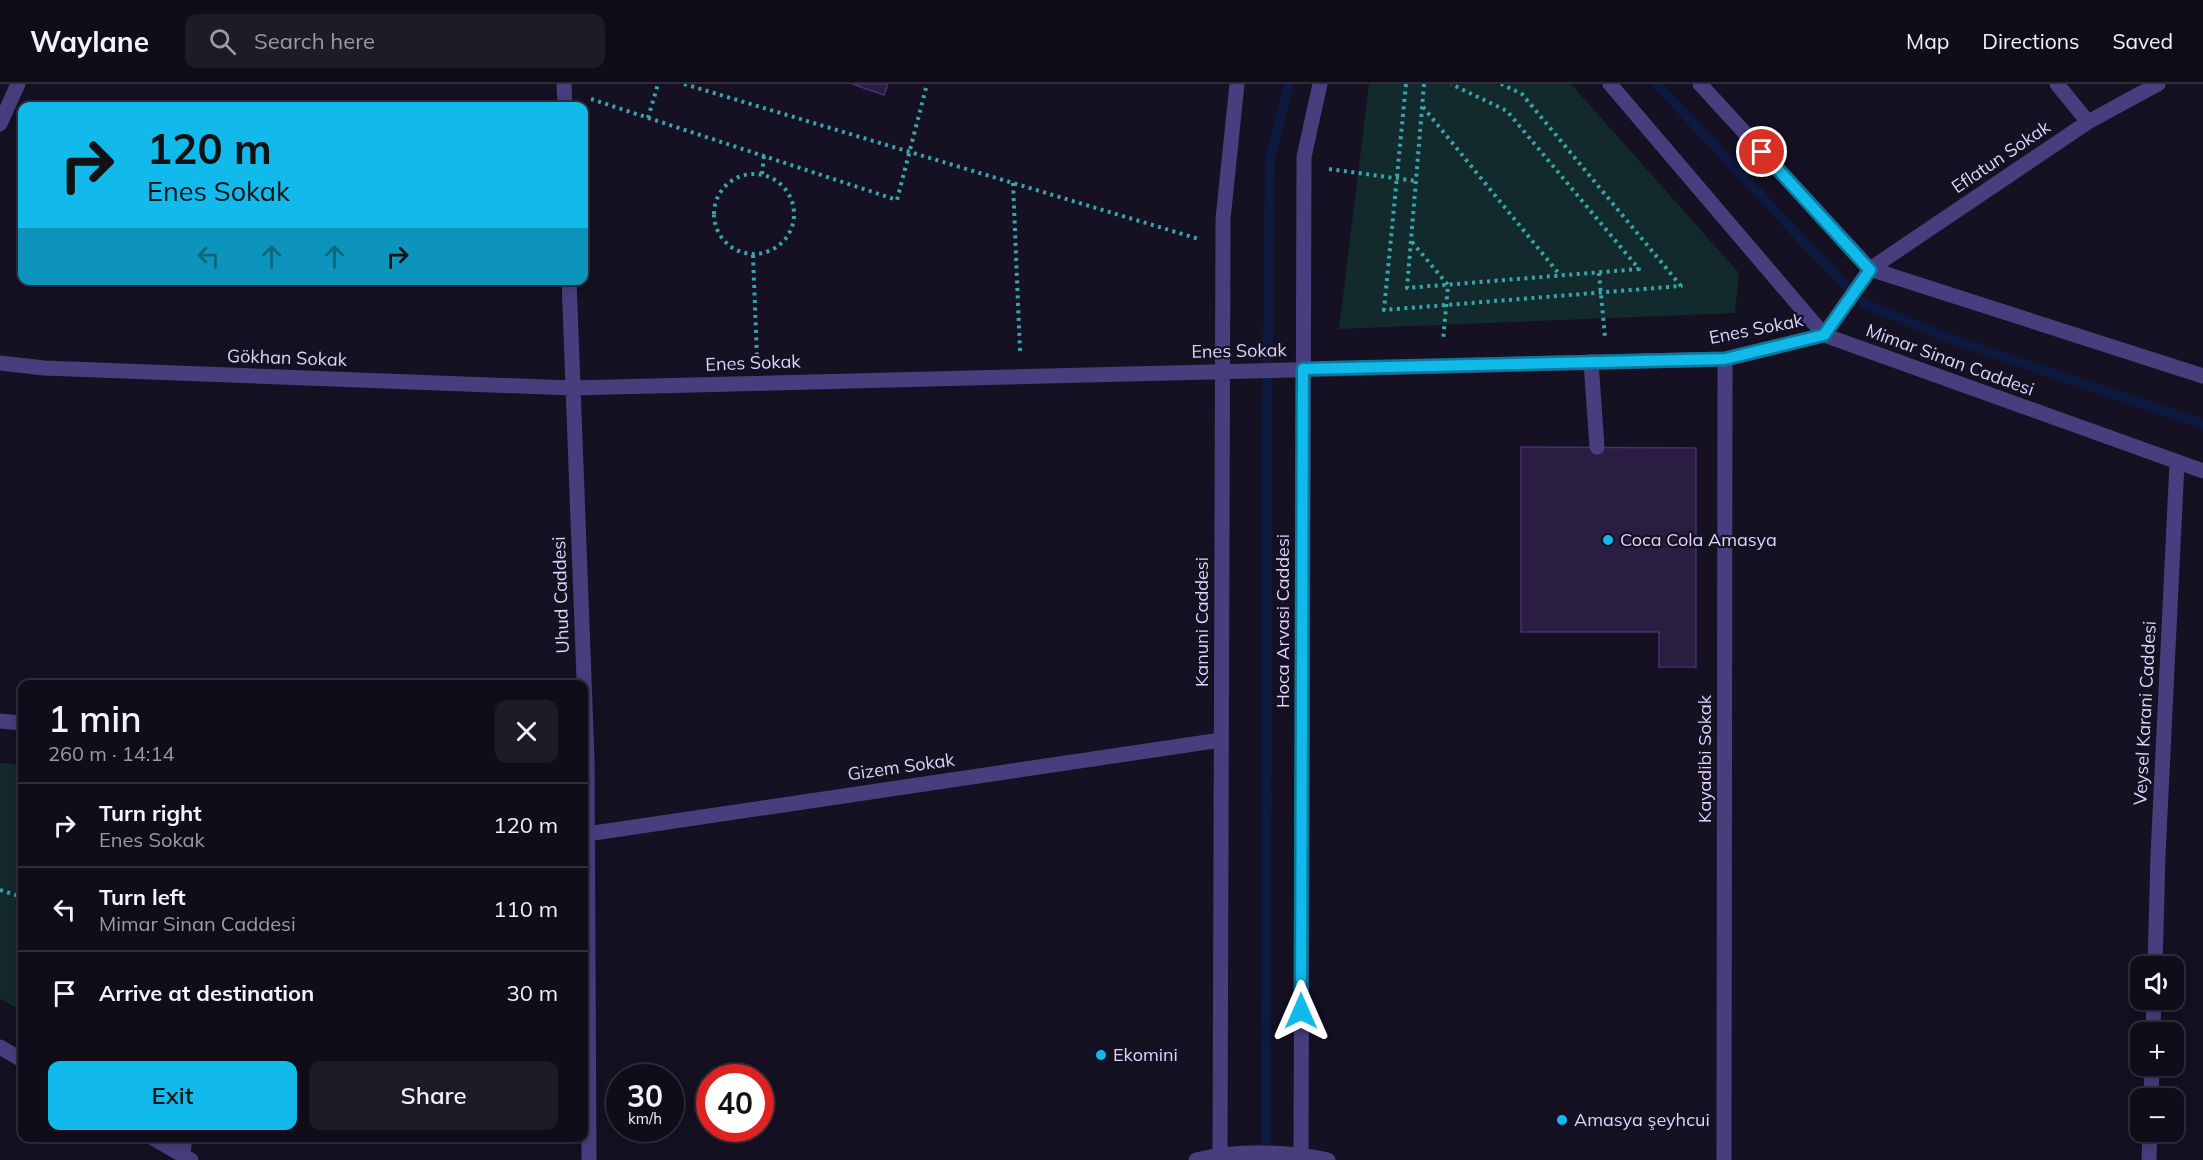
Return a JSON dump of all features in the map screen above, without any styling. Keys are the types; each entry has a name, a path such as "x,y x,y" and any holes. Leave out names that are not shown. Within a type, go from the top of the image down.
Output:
{"street":[{"path":"0,124 18,84"},
{"name":"Kanuni Caddesi","path":"1220,1157 1223,219 1237,84"},
{"name":"Hoca Arvasi Caddesi","path":"1301,1157 1304,157 1320,84"},
{"name":"Mimar Sinan Caddesi","path":"1610,84 1824,335 2203,471"},
{"path":"1700,84 1870,270 2203,376"},
{"path":"2056,84 2088,122"},
{"name":"Eflatun Sokak","path":"1870,270 2088,122 2158,84"},
{"name":"Enes Sokak","path":"572,388 1725,359 1824,335 1870,270"},
{"name":"Uhud Caddesi","path":"569,285 582,680"},
{"name":"Kayadibi Sokak","path":"1724,1160 1725,359"},
{"path":"1591,362 1597,447"},
{"name":"Gökhan Sokak","path":"0,363 44,368 572,388"},
{"name":"Veysel Karani Caddesi","path":"2155,956 2177,463"},
{"path":"0,721 18,723"},
{"name":"Gizem Sokak","path":"588,834 1221,740"},
{"name":"Uhud Caddesi","path":"588,997 589,1160"},
{"path":"0,1047 18,1058"},
{"path":"160,1142 187,1158"},
{"path":"185,1142 187,1158"},
{"path":"2149,1160 2150,1142"},
{"path":"1196,1160 1220,1157 1301,1157 1328,1160"}],"path":[{"path":"648,117 658,84"},
{"path":"684,84 1223,246"},
{"path":"564,94 648,117 897,200 927,84"},
{"path":"1406,84 1384,310 1681,286 1522,94 1502,84"},
{"path":"1424,84 1407,288 1639,269 1507,111 1451,84"},
{"path":"1422,107 1560,276"},
{"path":"762,174 764,156"},
{"path":"1304,165 1416,181"},
{"path":"748,174 762,174 784,188 791,200 793,219 787,237 778,247 766,253 753,255 740,252 719,236 714,210 717,197 725,186 736,178 748,174"},
{"path":"1013,183 1021,376"},
{"path":"1411,241 1448,285 1442,366"},
{"path":"753,255 757,383"},
{"path":"1599,272 1608,361"},
{"path":"0,890 18,896"}],"green space":[{"path":"1369,84 1571,84 1739,273 1735,313 1339,329"},
{"path":"0,763 18,764 18,1009 0,999"}],"building":[{"path":"852,84 888,84 884,95"},
{"name":"Coca Cola Amasya","path":"1521,447 1696,448 1696,667 1659,667 1659,632 1521,632"}],"waterway":[{"path":"1266,1160 1267,428 1270,158 1289,84"},
{"path":"1657,84 1863,303 1943,336 2203,424"}],"place":[{"name":"Coca Cola Amasya","path":"1608,540"},
{"name":"Ekomini","path":"1101,1055"},
{"name":"Amasya şeyhcui","path":"1562,1120"}],"route":[{"path":"1301,1011 1303,369 1725,359 1824,335 1870,270 1762,152"}]}
